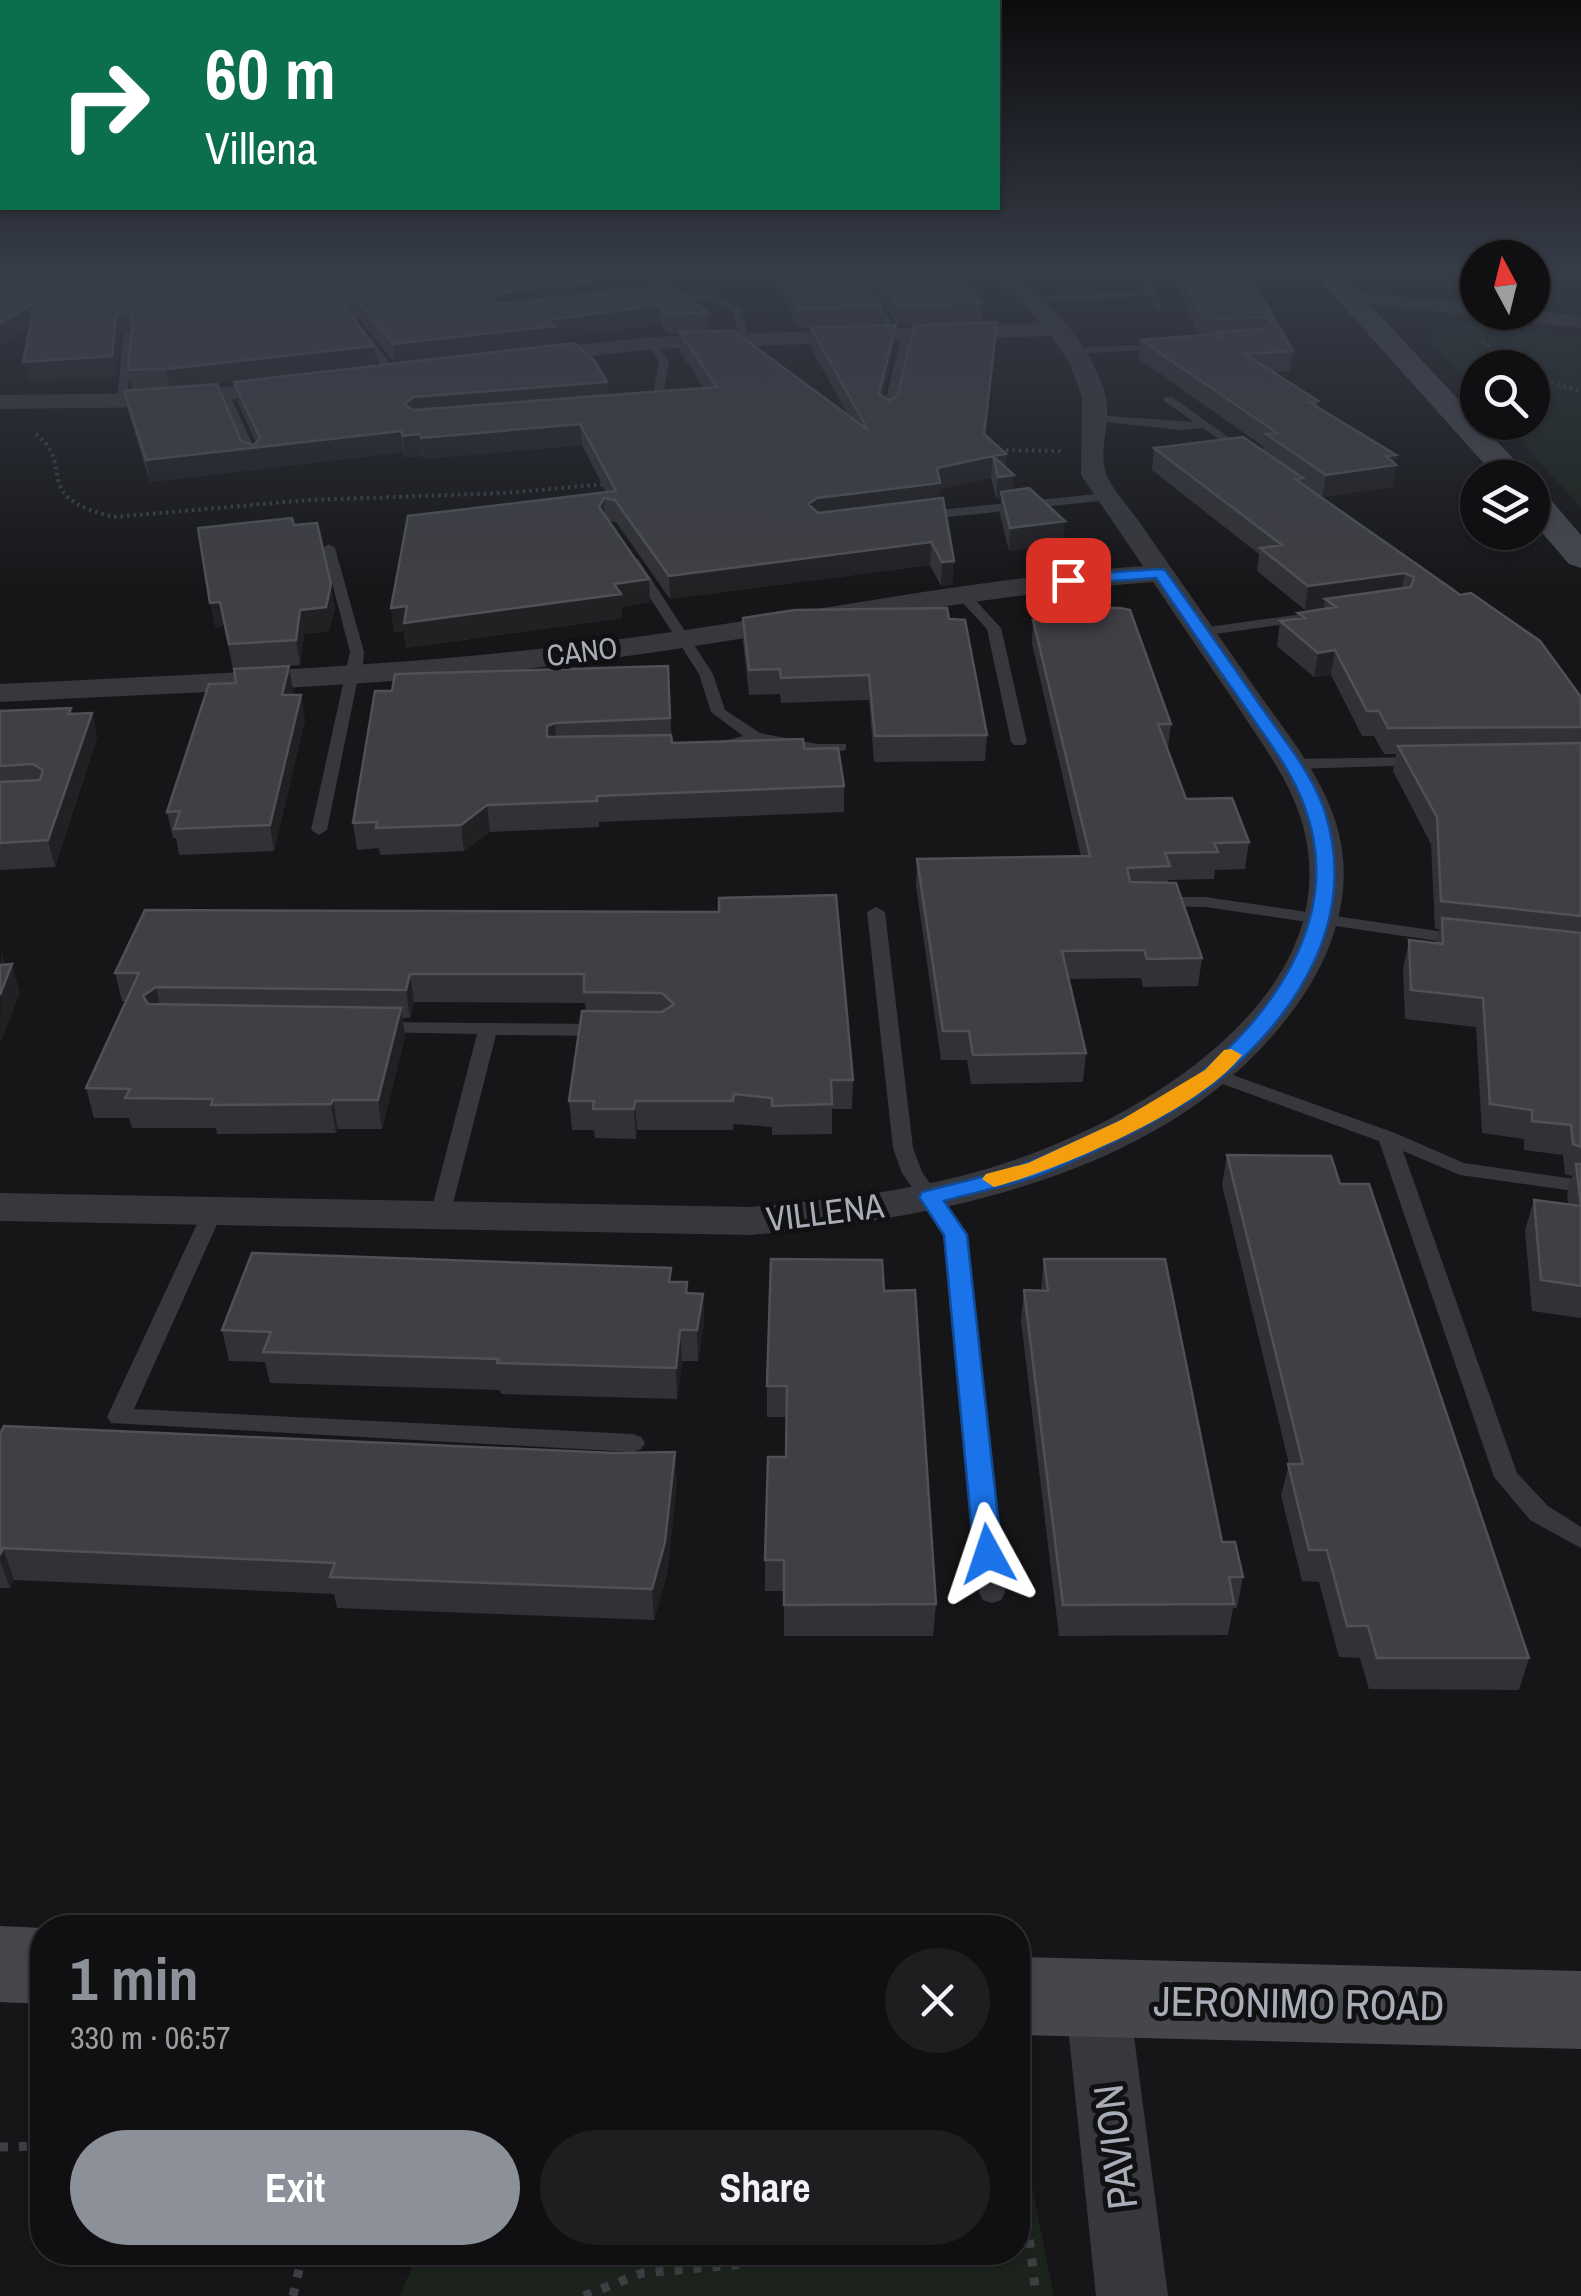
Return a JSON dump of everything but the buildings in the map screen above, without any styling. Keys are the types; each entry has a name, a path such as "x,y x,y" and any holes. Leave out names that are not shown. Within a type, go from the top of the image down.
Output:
{"main road":[{"path":"1423,376 1499,460"},
{"path":"1550,520 1581,557"},
{"path":"0,1964 30,1965"},
{"name":"JERONIMO ROAD","path":"1030,1996 1581,2010"}],"street":[{"name":"VILLENA","path":"0,1207 751,1221 848,1214 1036,1168 1129,1124 1212,1074 1266,1019 1304,964 1321,920 1327,889 1326,849 1314,807 1292,764 1106,497 1094,474 1094,396 1082,376"},
{"path":"0,402 122,402 318,383"},
{"name":"CANO","path":"0,693 353,675 575,654 1038,582 1160,573"},
{"name":"PAVION","path":"1097,1998 1132,2296"}],"lane":[{"path":"122,402 124,376"},
{"path":"628,404 658,396 662,376"},
{"path":"888,415 894,376"},
{"path":"225,395 254,461"},
{"path":"1168,399 1266,467"},
{"path":"1092,436 1157,422 1181,428 1204,425"},
{"path":"910,517 1106,497"},
{"path":"620,543 685,637 706,674 718,712 755,736 817,748 841,747"},
{"path":"319,830 357,652 329,548"},
{"path":"962,594 994,628 1018,742"},
{"path":"1201,632 1346,612"},
{"path":"701,751 755,736"},
{"path":"1292,764 1446,762"},
{"path":"1133,902 1206,902 1482,942"},
{"path":"876,912 903,1148 912,1173 956,1235 992,1593"},
{"path":"354,1028 624,1030"},
{"path":"440,1216 488,1029"},
{"path":"1212,1074 1388,1136 1460,1170 1581,1186"},
{"path":"1388,1136 1506,1477 1539,1512 1581,1540"},
{"path":"214,1211 119,1417 632,1443"}],"path":[{"path":"1550,383 1581,391"},
{"path":"36,434 48,446 63,497 71,506 84,513 114,517 310,500 504,493 616,483"},
{"path":"990,450 1092,436"},
{"path":"0,2146 30,2146"},
{"path":"1030,2245 1036,2296"},
{"path":"293,2296 300,2265"},
{"path":"584,2296 642,2273 734,2265"}],"shaded area":[{"path":"1550,376 1581,376 1581,508 1550,473 1550,460 1539,460 1521,440 1550,440"},
{"path":"1030,2177 1054,2296 400,2296 413,2265 1030,2265"}],"slow traffic":[{"path":"994,1179 1036,1168 1129,1124 1212,1074 1231,1055"}],"route":[{"path":"988,1554 956,1235 930,1197 1036,1168 1129,1124 1212,1074 1266,1019 1304,964 1321,920 1327,889 1326,849 1314,807 1292,764 1160,573 1068,580"}]}
